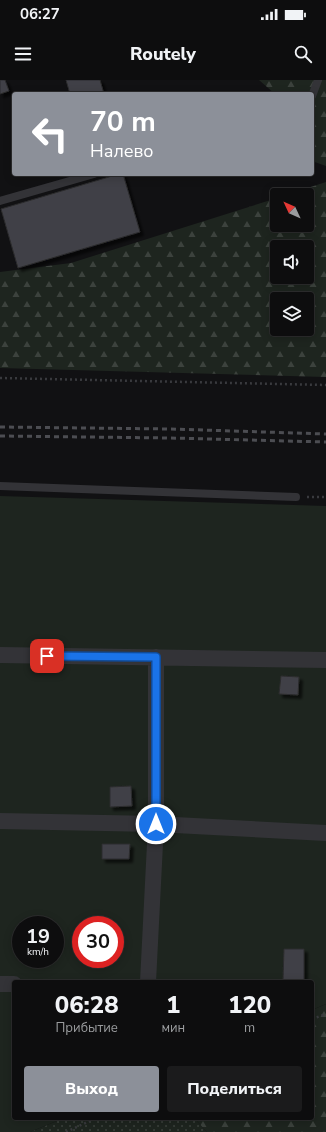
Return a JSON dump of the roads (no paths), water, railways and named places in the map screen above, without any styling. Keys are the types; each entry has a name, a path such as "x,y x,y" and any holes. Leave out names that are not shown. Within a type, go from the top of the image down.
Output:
{"street":[{"path":"0,655 326,660"},
{"path":"148,980 156,824 156,657"},
{"path":"0,821 156,824 326,833"},
{"path":"0,984 12,984"}],"lane":[{"path":"314,92 318,80"},
{"path":"0,201 87,176"},
{"path":"0,486 296,497"}],"railway":[{"path":"0,427 171,429 326,434"},
{"path":"0,436 326,442"}]}
